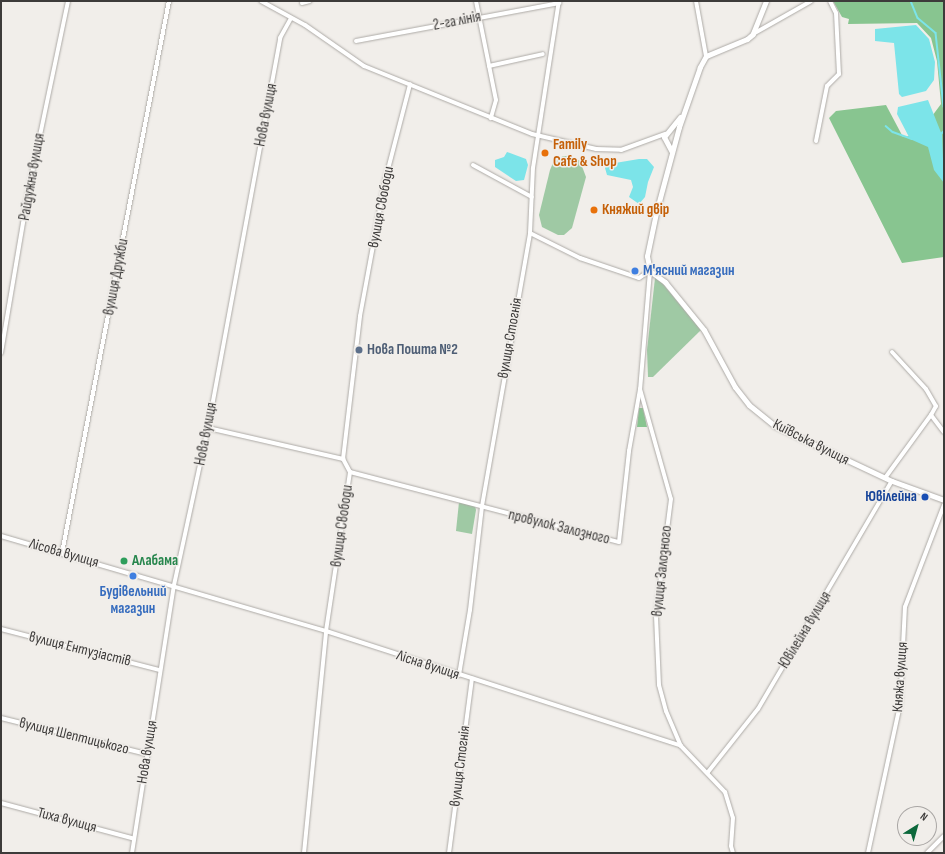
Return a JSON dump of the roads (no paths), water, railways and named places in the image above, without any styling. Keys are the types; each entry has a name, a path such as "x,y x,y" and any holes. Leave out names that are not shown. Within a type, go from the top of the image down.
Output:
{"street":[{"name":"Райдужна вулиця","path":"1,353 29,188 68,1"},
{"name":"вулиця Дружби","path":"62,553 169,1"},
{"path":"261,1 291,18 364,66 539,136 596,149 621,150 654,139 666,132 682,115"},
{"path":"302,3 310,1"},
{"path":"476,1 496,100 491,118"},
{"path":"530,233 580,258 640,278 650,271 647,256 672,153 682,115 706,56 696,1"},
{"path":"753,34 766,1"},
{"path":"706,56 748,39 753,34 811,1"},
{"path":"816,141 827,86 839,74 836,14 830,1"},
{"name":"2-га лінія","path":"356,41 479,16 559,2"},
{"name":"вулиця Стогнія","path":"459,675 470,610 482,506 530,233 533,168 559,2"},
{"name":"Нова вулиця","path":"132,853 132,838 174,585 208,428 280,38 291,18"},
{"path":"489,66 543,54"},
{"name":"вулиця Свободи","path":"304,853 326,632 350,472 343,459 360,316 385,181 410,84"},
{"path":"666,132 673,131 676,139"},
{"path":"666,132 667,142 672,153"},
{"path":"654,139 667,142 676,139"},
{"path":"473,165 532,197"},
{"name":"вулиця Залозного","path":"650,271 640,388 670,499 656,616 658,678 666,712 681,746 708,772 725,792 731,805 733,853"},
{"name":"Київська вулиця","path":"650,271 665,282 704,330 735,387 749,405 775,426 885,478 944,500"},
{"path":"885,478 936,406 926,389 892,352"},
{"name":"провулок Залозного","path":"350,472 619,542 629,451 640,388"},
{"path":"931,415 944,432"},
{"path":"208,428 343,459"},
{"name":"Ювілейна вулиця","path":"708,772 758,709 892,481"},
{"name":"Княжа вулиця","path":"868,853 900,705 905,607 944,505"},
{"name":"Лісова вулиця","path":"1,536 174,585"},
{"name":"Лісна вулиця","path":"174,585 326,632 681,746"},
{"name":"вулиця Ентузіастів","path":"1,629 160,670"},
{"name":"вулиця Стогнія","path":"449,853 472,679"},
{"name":"вулиця Шептицького","path":"1,718 147,754"},
{"name":"Тиха вулиця","path":"1,803 132,838"},
{"path":"927,853 944,836"}],"water":[{"path":"916,25 929,39 935,62 934,80 926,91 902,97 899,94 894,43 875,41 875,29"},
{"path":"928,100 942,135 944,183 934,170 928,147 910,139 897,114 898,107"},
{"path":"507,152 526,159 528,165 524,180 516,181 495,167 495,160 504,157"},
{"path":"647,159 654,167 648,182 645,197 639,204 629,197 633,187 631,180 607,175 605,168 609,164"}],"waterway":[{"path":"911,1 918,18 936,33 944,107"},
{"path":"886,126 893,132 912,139"},
{"path":"941,134 944,131"}],"place":[{"name":"Family Cafe & Shop","path":"545,153"},
{"name":"Княжий двір","path":"594,210"},
{"name":"М'ясний магазин","path":"635,271"},
{"name":"Нова Пошта №2","path":"359,350"},
{"name":"Ювілейна","path":"925,497"},
{"name":"Алабама","path":"124,561"},
{"name":"Будівельний магазин","path":"133,576"}]}
